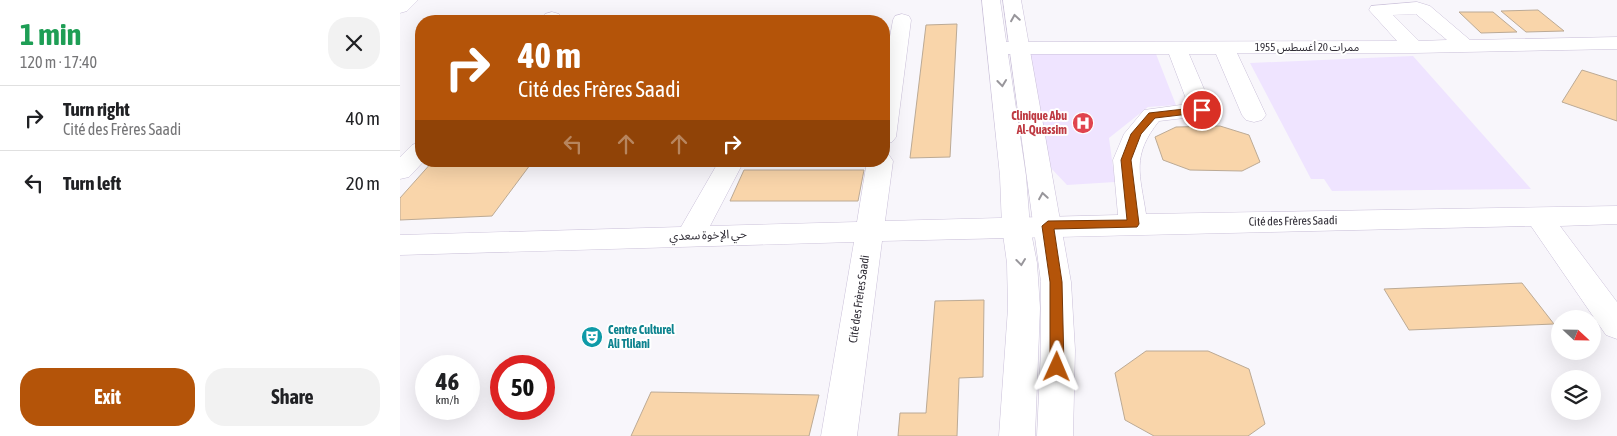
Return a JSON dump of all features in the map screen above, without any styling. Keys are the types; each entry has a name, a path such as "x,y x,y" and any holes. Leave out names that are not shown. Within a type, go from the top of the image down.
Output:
{"street":[{"path":"400,7 409,0"},
{"path":"991,0 1009,48 1048,226 1056,282 1058,350 1055,436"},
{"path":"1012,0 1009,48 1012,176 1016,227 1022,264 1024,308 1017,436"},
{"path":"1414,47 1379,12 1380,8 1417,8 1423,10 1465,46"},
{"path":"890,97 902,20"},
{"name":"ممرات 20 أغسطس 1955","path":"1009,48 1414,47 1617,43"},
{"path":"1133,224 1126,160 1136,134 1152,115 1202,110 1177,48"},
{"path":"1224,48 1254,114"},
{"path":"400,171 415,156"},
{"path":"690,236 729,167"},
{"name":"Cité des Frères Saadi","path":"839,436 879,167"},
{"name":"Cité des Frères Saadi","path":"1016,227 1617,215"},
{"path":"1539,217 1617,326"},
{"name":"حي الإخوة سعدي","path":"400,245 1016,227"}],"shaded area":[{"name":"Clinique Abu Al-Quassim","path":"1027,54 1156,54 1176,105 1148,107 1109,138 1115,182 1067,185 1049,166"},
{"path":"1413,56 1531,189 1332,191 1324,179 1311,179 1250,63"}],"building":[{"path":"1538,10 1564,31 1526,32 1501,11"},
{"path":"1459,12 1493,12 1517,32 1481,33"},
{"path":"957,24 950,157 910,158 926,25"},
{"path":"1582,70 1617,81 1617,121 1562,102"},
{"path":"1220,126 1249,135 1260,162 1242,171 1190,170 1163,160 1155,137 1176,127"},
{"path":"428,167 529,167 492,216 400,220 400,198"},
{"path":"744,170 864,170 858,201 730,201"},
{"path":"1522,283 1551,320 1551,324 1409,330 1384,289"},
{"path":"984,300 983,377 959,378 957,436 898,436 900,413 926,413 935,301"},
{"path":"1146,351 1208,351 1249,369 1265,424 1248,436 1154,436 1125,420 1115,373"},
{"path":"651,392 819,395 809,436 631,436"}],"place":[{"name":"Clinique Abu Al-Quassim","path":"1083,123"},
{"name":"Centre Culturel Ali Tlilani","path":"592,337"}],"route":[{"path":"1057,367 1056,282 1048,226 1133,224 1126,160 1136,134 1152,115 1202,110"}]}
